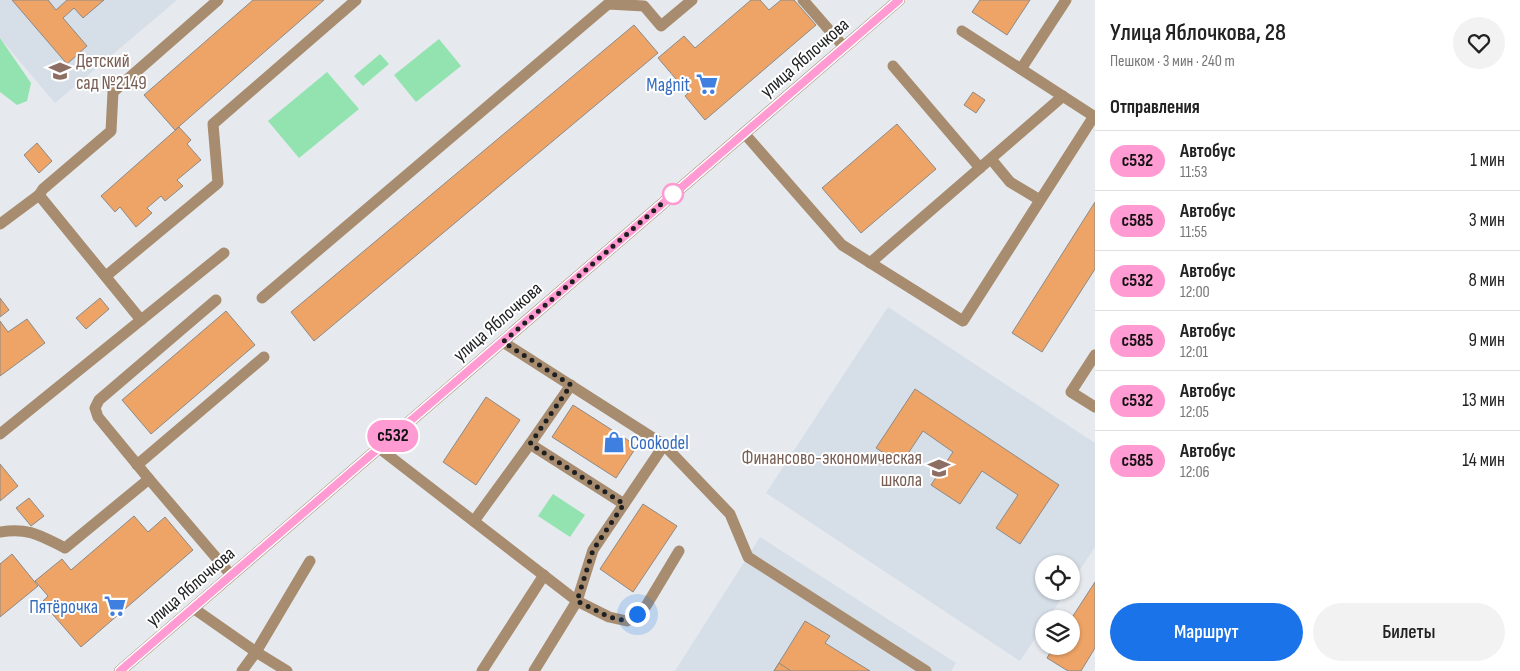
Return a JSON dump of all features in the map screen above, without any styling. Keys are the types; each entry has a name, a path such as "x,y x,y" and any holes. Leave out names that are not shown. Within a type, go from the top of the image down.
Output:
{"street":[{"name":"улица Яблочкова","path":"120,671 899,0"}],"lane":[{"path":"0,224 39,195 43,189 111,131 113,92 218,0"},
{"path":"106,276 218,183 213,124 356,0"},
{"path":"262,298 608,4 644,6 661,26 692,0"},
{"path":"803,0 844,47"},
{"path":"1021,69 1066,0"},
{"path":"744,132 842,245 963,321 1094,116 962,31"},
{"path":"893,66 980,168"},
{"path":"870,263 1063,96"},
{"path":"991,158 1010,182 1040,200"},
{"path":"39,195 141,320"},
{"path":"0,434 224,252"},
{"path":"216,300 99,400 95,408 98,417 149,480 231,575"},
{"path":"503,342 664,445 730,514 748,557 926,671"},
{"path":"1095,356 1071,392 1095,408"},
{"path":"137,465 264,357"},
{"path":"474,521 571,385"},
{"path":"530,444 624,504"},
{"path":"534,671 577,601 593,550 664,445"},
{"path":"379,448 577,601 609,617 627,621 646,606 680,550"},
{"path":"0,532 10,530 32,532 66,548 149,480"},
{"path":"242,671 256,652 310,561"},
{"path":"482,671 544,575"},
{"path":"194,608 256,652 287,671"}],"shaded area":[{"name":"Детский сад №2149","path":"0,0 177,0 55,103 0,38"},
{"name":"Финансово-экономическая школа","path":"888,307 1095,443 1095,547 1080,570 1080,555 1035,555 1035,600 1060,600 1054,610 1035,610 1035,638 1020,661 766,493"},
{"path":"760,537 956,663 951,671 675,671"}],"green space":[{"path":"0,38 31,83 27,101 17,105 0,92"},
{"path":"439,39 461,66 416,102 394,75"},
{"path":"380,54 389,64 363,86 354,76"},
{"path":"327,72 359,109 299,158 268,121"},
{"path":"553,494 585,515 570,537 538,516"}],"building":[{"path":"12,0 48,0 56,10 67,0 104,0 83,18 74,8 63,18 87,46 67,64"},
{"path":"253,0 324,0 175,130 144,95"},
{"path":"751,0 760,0 769,10 781,0 794,0 816,25 705,120 685,96 688,93 658,58 684,36 695,48"},
{"path":"980,0 1030,0 1007,35 972,12"},
{"path":"634,25 658,53 314,341 291,312"},
{"path":"973,92 985,100 976,113 964,105"},
{"path":"897,124 936,169 861,233 822,188"},
{"path":"179,127 191,140 187,144 201,160 177,180 183,186 165,201 161,196 147,208 152,213 136,227 120,207 115,212 101,196"},
{"path":"37,143 52,161 39,173 24,155"},
{"path":"1095,202 1095,269 1042,352 1012,333"},
{"path":"0,298 9,310 0,317"},
{"path":"100,298 109,309 86,329 76,318"},
{"path":"226,311 255,345 151,434 122,400"},
{"path":"27,319 45,343 0,376 0,321 8,332"},
{"path":"915,389 1059,485 1020,544 996,528 1018,495 982,471 960,504 931,485 953,452 923,431 901,464 876,448"},
{"path":"486,397 520,420 476,485 443,462"},
{"path":"573,405 637,446 616,478 552,437"},
{"path":"0,464 18,486 0,501"},
{"path":"29,498 44,516 31,526 16,508"},
{"path":"643,504 677,526 633,592 600,569"},
{"path":"134,516 148,532 165,517 193,550 81,647 42,602 48,596 35,581 62,559 71,570"},
{"path":"12,554 38,586 0,617 0,564"},
{"path":"1095,582 1095,648 1081,671 1068,671 1047,658 1049,655 1080,655 1080,610 1077,610"},
{"path":"805,621 830,636 825,643 870,671 774,671"},
{"path":"779,663 791,671 774,671"}],"bus line":[{"name":"с532","path":"120,671 899,0"}],"place":[{"name":"Детский сад №2149","path":"60,71"},
{"name":"Magnit","path":"707,84"},
{"name":"Cookodel","path":"614,442"},
{"name":"Финансово-экономическая школа","path":"939,468"},
{"name":"Пятёрочка","path":"115,606"}],"route":[{"path":"637,614 627,621 609,617 577,601 593,550 624,504 530,444 571,385 503,342 673,194"}]}
